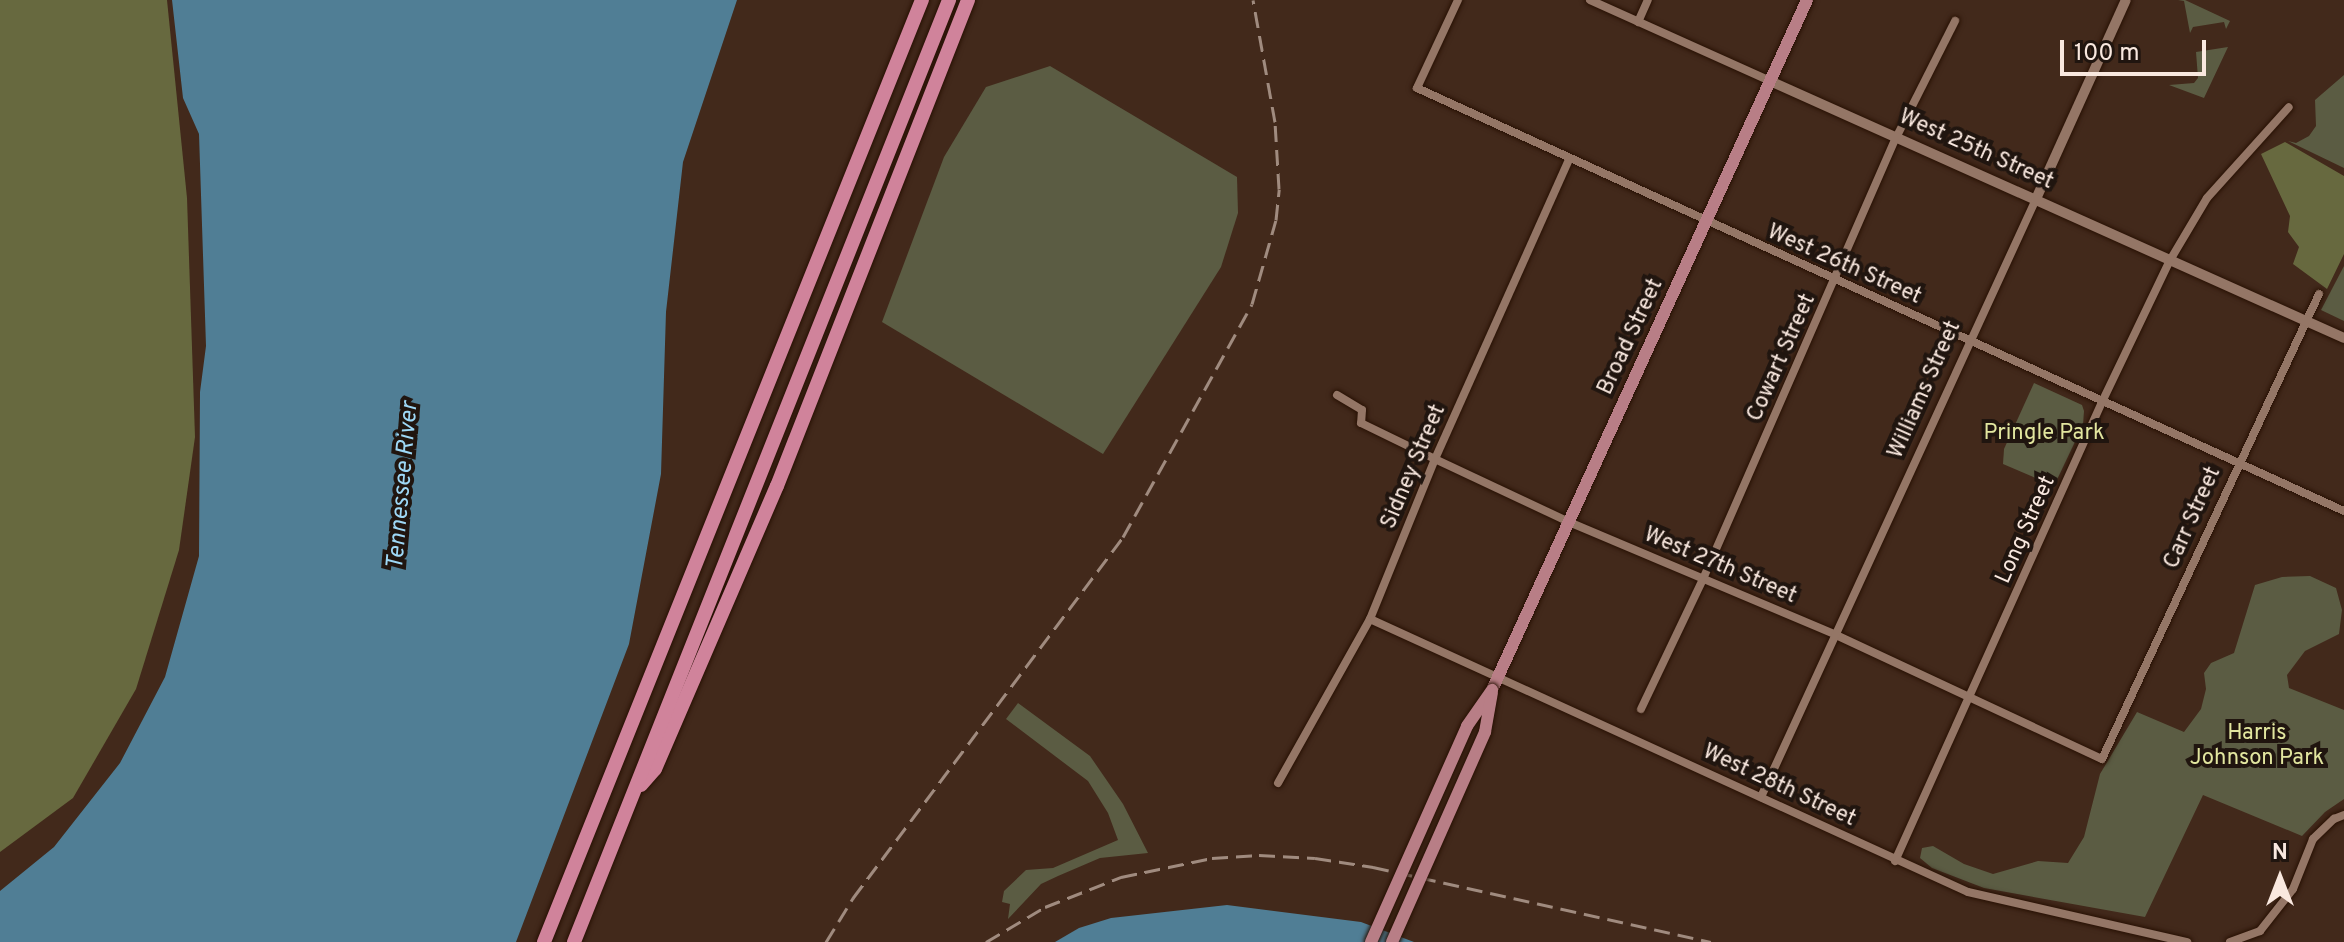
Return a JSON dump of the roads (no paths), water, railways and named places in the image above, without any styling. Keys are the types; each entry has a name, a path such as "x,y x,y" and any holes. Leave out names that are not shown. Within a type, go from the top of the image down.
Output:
{"highway":[{"path":"544,942 922,0"},
{"path":"574,942 949,0"},
{"path":"633,795 655,769 777,486 968,0"}],"main road":[{"name":"Broad Street","path":"1371,942 1467,726 1499,676 1807,0"},
{"name":"Broad Street","path":"1392,942 1485,732 1492,690"}],"street":[{"name":"West 26th Street","path":"1458,0 1417,88 2344,511"},
{"name":"West 25th Street","path":"1590,0 2344,338"},
{"path":"1638,22 1648,0"},
{"name":"Williams Street","path":"1761,797 2126,0"},
{"name":"Cowart Street","path":"1641,709 1703,579 1897,136 1955,21"},
{"name":"Long Street","path":"1895,861 2102,402 2169,262 2207,198 2289,107"},
{"name":"Sidney Street","path":"1278,783 1370,619 1435,459 1569,159"},
{"name":"Carr Street","path":"2102,759 2319,294"},
{"name":"West 27th Street","path":"1337,395 1362,410 1361,423 1435,459 1569,522 1836,635 1969,700 2102,759"},
{"name":"West 28th Street","path":"1370,619 1968,892 2187,942"},
{"path":"2230,942 2260,931 2293,889 2313,839 2334,819 2344,815"}],"water":[{"name":"Tennessee River","path":"172,0 737,0 683,162 666,312 661,474 629,644 516,942 0,942 0,891 54,847 120,763 165,677 199,556 200,392 206,346 199,134 183,98"},
{"path":"1227,905 1361,922 1414,942 1055,942 1079,928 1111,918"}],"railway":[{"path":"826,942 853,898 1123,537 1252,304 1276,220 1279,189 1275,122 1253,0"},
{"path":"986,942 1045,907 1121,877 1212,858 1259,855 1315,858 1373,867 1711,942"}],"park label":[{"name":"Pringle Park","path":"2044,434"},
{"name":"Harris Johnson Park","path":"2257,746"}]}
